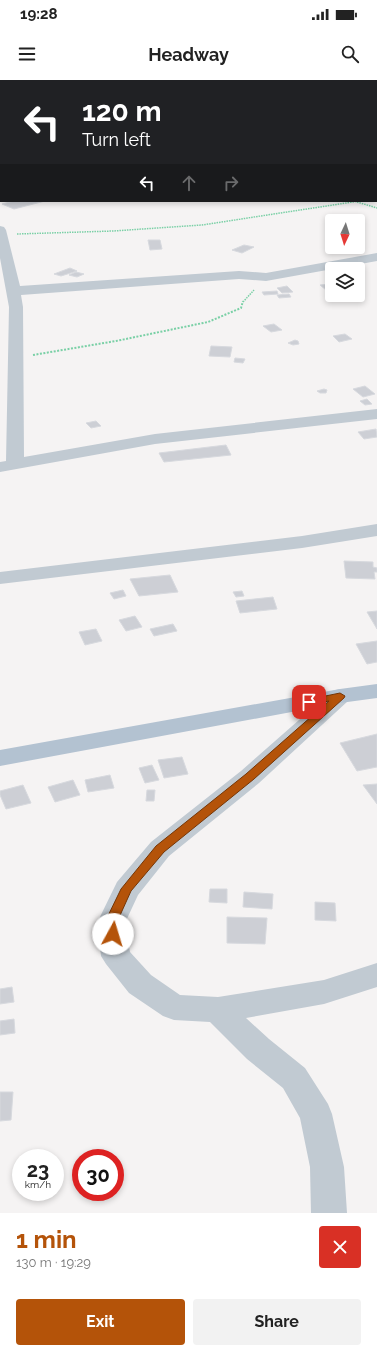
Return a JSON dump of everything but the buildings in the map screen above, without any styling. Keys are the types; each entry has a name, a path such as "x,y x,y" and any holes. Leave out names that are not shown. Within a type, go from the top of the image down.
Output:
{"main road":[{"path":"0,758 340,696 377,691"}],"street":[{"path":"1,232 16,307 16,414 14,442 7,465 155,440 377,414"},
{"path":"14,291 155,280 239,275 266,276 377,257"},
{"path":"0,578 294,543 377,530"},
{"path":"340,696 250,777 160,849 127,889 111,922 116,956 140,984 174,1007 218,1010 324,992 377,976"},
{"path":"218,1010 258,1049 294,1078 316,1114 327,1167 329,1213"}],"path":[{"path":"1,232 74,233 188,227 351,202"},
{"path":"361,202 377,208"},
{"path":"17,358 116,341 208,322 241,308 243,302 266,276"}],"route":[{"path":"113,934 111,922 127,889 160,849 250,777 340,696 309,702"}]}
